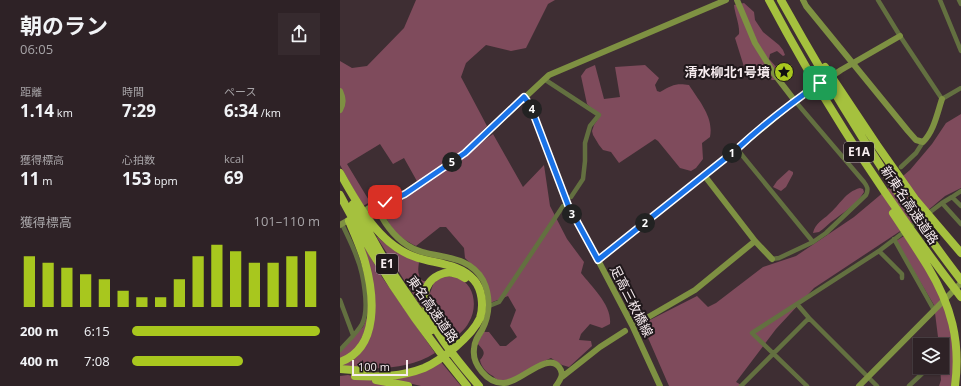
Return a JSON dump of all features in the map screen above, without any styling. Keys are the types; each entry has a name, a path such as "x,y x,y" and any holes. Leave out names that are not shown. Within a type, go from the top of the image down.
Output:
{"highway":[{"name":"新東名高速道路","path":"769,0 820,90 851,140 934,262 961,297"},
{"name":"新東名高速道路","path":"782,0 813,58 857,130 899,194 961,280"},
{"path":"782,0 881,151 915,199 961,253"},
{"path":"820,90 836,121 929,269 948,302 957,325 960,348 958,373 955,386"},
{"path":"340,173 374,228 400,249 418,258 458,268 468,274 478,288 482,305 480,317 475,326 462,341 441,358 425,367 404,374 383,377 355,376"},
{"name":"東名高速道路","path":"340,181 367,231 409,298 453,360 476,386"},
{"name":"東名高速道路","path":"340,195 382,269 402,300 441,344"},
{"path":"340,201 356,235 365,262 369,280 371,304 366,339 354,354 340,362"},
{"path":"340,369 378,372 396,371 425,363 437,356 456,341 473,322 477,312 478,301 474,289 469,281 462,275 454,273 444,273 433,279 427,286 425,295 425,304 428,315 441,344"},
{"path":"453,360 479,386"},
{"name":"東名高速道路","path":"453,360 467,386"},
{"path":"340,374 408,386"}],"street":[{"path":"340,350 362,324 365,315 364,288 358,260 342,224 369,208 405,194 465,153 544,79 557,71 726,0"},
{"path":"704,175 755,241 772,259 779,258 814,242 826,233 866,195 868,191 867,187 775,75 759,49 737,0"},
{"path":"803,0 806,6 908,131 916,140 923,142"},
{"path":"878,0 942,99"},
{"path":"940,0 961,51"},
{"path":"959,0 961,4"},
{"path":"598,260 804,94 852,63 900,36"},
{"path":"544,79 599,115 590,126 585,143 583,179 571,197"},
{"path":"901,167 916,153 928,137 942,99 961,88"},
{"path":"340,91 343,98 343,105 340,110"},
{"name":"足高三枚橋線","path":"524,97 530,105 568,205 638,336 660,386"},
{"path":"737,149 814,242"},
{"path":"806,386 752,333 879,251 936,207 961,191"},
{"path":"952,197 961,206"},
{"path":"942,203 961,224"},
{"path":"376,205 386,226 408,246 458,260 466,264 478,274 486,287 489,306 485,322 474,344 473,350 476,363 485,375 498,382 512,382 542,364 549,362 559,366 562,371 562,377"},
{"path":"489,306 499,302 564,206"},
{"path":"895,239 935,309"},
{"path":"638,323 695,290 755,241"},
{"path":"879,251 902,274 902,278"},
{"path":"859,386 961,283"},
{"path":"340,300 353,335"},
{"path":"797,304 877,386"},
{"path":"741,386 809,318"},
{"path":"556,386 562,377 600,347 625,331"},
{"path":"909,386 922,374"}],"shaded area":[{"path":"416,0 555,0 548,4 526,48 511,51 486,45 466,63 461,77 487,126 466,147 449,161 418,183 404,158 393,164 380,144 347,164 370,202 363,206 340,165 340,61 352,68 367,66 404,28"},
{"path":"744,3 754,12 755,20 763,32 783,50 785,55 783,56 777,51 770,54 769,59 779,70 781,77 778,80 772,80 755,67 743,75 745,70 735,38 739,34 739,31 734,5"},
{"path":"595,65 604,99 620,97 615,67 645,65 659,78 655,85 657,91 660,92 674,85 689,85 708,116 711,130 710,137 702,143 703,159 696,168 691,171 680,168 655,139 619,163 611,152 603,150 592,131 600,116 587,104 581,76 586,69"},
{"path":"961,114 961,188 945,196 914,222 814,288 776,329 736,382 743,386 669,386 642,324 697,296 708,307 716,303 763,267 796,256 854,217 910,170 932,144 946,123"},
{"path":"493,134 523,187 544,165 550,206 567,239 584,262 581,273 605,303 610,317 610,324 602,328 590,324 581,334 579,340 591,341 592,346 569,367 562,365 551,358 519,376 506,381 498,380 485,370 480,360 484,353 477,343 484,332 489,332 500,346 506,346 517,337 510,326 516,310 508,296 490,303 484,277 465,258 464,248 446,227 440,227 416,246 404,239 391,227 382,209 401,200"},
{"path":"789,170 793,172 793,174 786,187 781,191 773,187 777,181"},
{"path":"860,188 863,189 864,192 853,205 821,231 813,233 817,224 850,192"},
{"path":"376,236 391,248 419,262 419,274 423,281 426,281 422,292 425,313"},
{"path":"904,236 944,295 954,322 953,386 939,386 941,380 941,374 949,374 949,338 938,338 934,305 896,241"},
{"path":"361,241 382,277 435,353 412,363 389,368 364,368 340,365 369,335"},
{"path":"444,276 456,277 467,284 471,290 474,303 472,316 467,325 461,333 450,341 438,327 433,318 427,295 430,293 434,282"},
{"path":"367,317 367,327 355,351 340,359 340,351 363,327"},
{"path":"441,362 461,386 421,386 391,379"},
{"path":"348,375 398,386 340,386 340,376"}],"place":[{"name":"清水柳北1号墳","path":"784,72"}],"route":[{"path":"385,202 405,194 465,153 524,97 530,105 558,183 578,226 598,260 737,149 756,132 820,83"}]}
